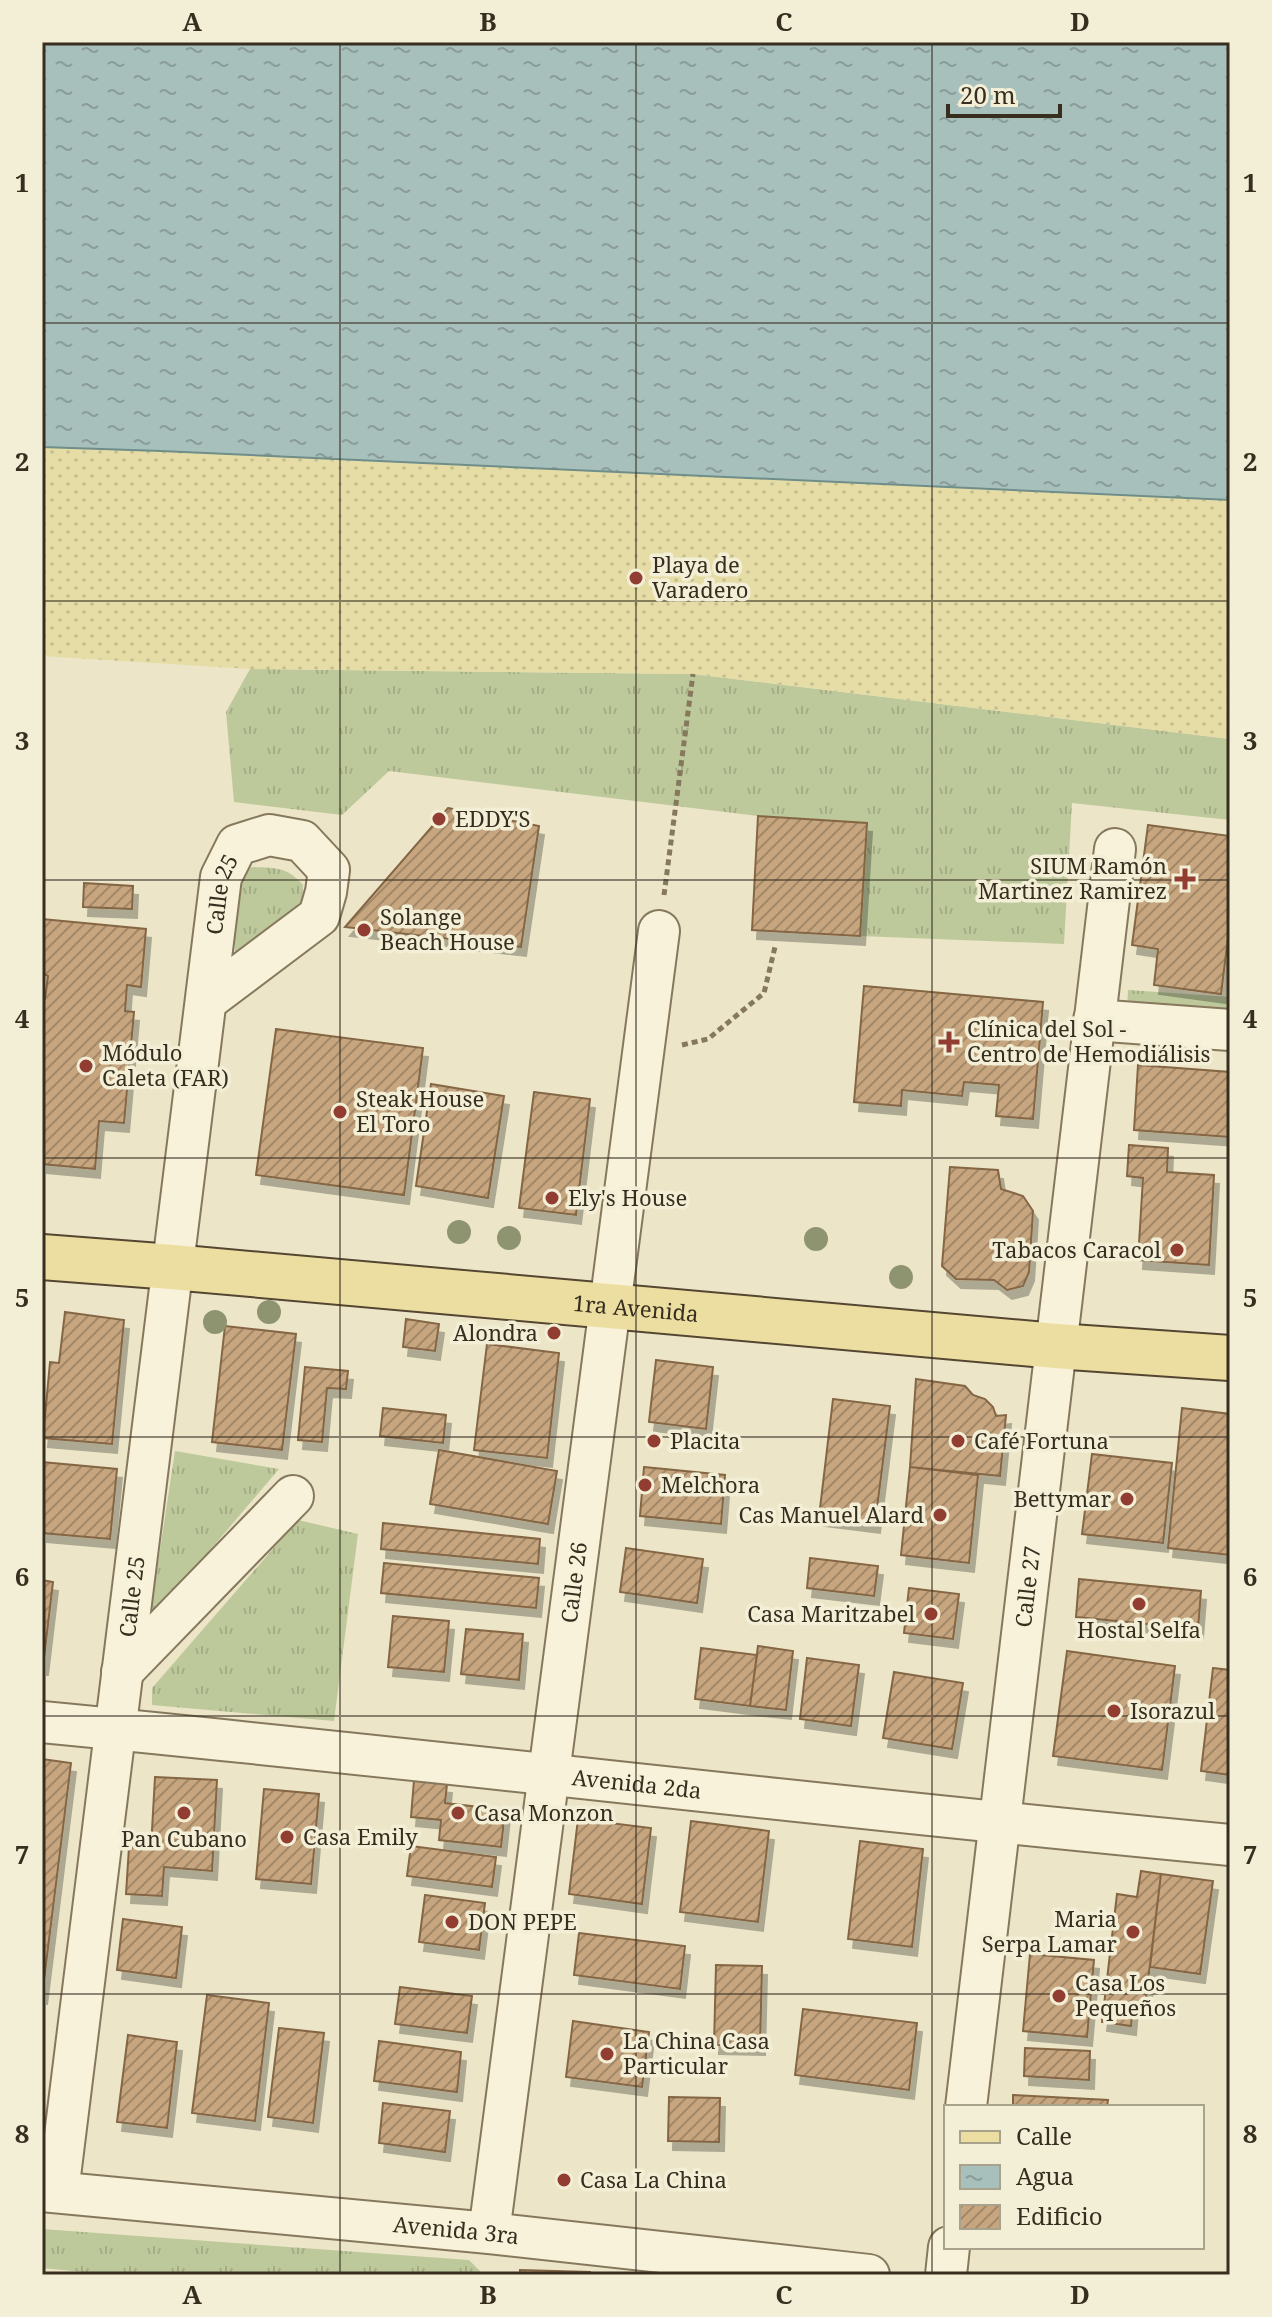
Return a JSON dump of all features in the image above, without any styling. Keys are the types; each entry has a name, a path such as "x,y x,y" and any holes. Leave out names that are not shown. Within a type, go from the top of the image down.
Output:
{"main road":[{"name":"1ra Avenida","path":"42,1257 1056,1346 1230,1358"}],"street":[{"name":"Calle 27","path":"966,2105 1115,849"},
{"name":"Calle 26","path":"489,2233 659,931"},
{"name":"Calle 25","path":"50,2192 115,1729 206,1001"},
{"path":"1094,1020 1230,1030"},
{"path":"122,1672 293,1496"},
{"name":"Avenida 2da","path":"42,1722 1230,1845"},
{"name":"Avenida 3ra","path":"50,2192 489,2233 869,2275"},
{"path":"946,2275 949,2249"}],"path":[{"path":"659,931 693,674"},
{"path":"643,1055 708,1039 764,993 775,947"}],"green space":[{"path":"250,669 693,674 1230,739 1230,820 1072,803 1064,944 860,936 867,823 758,816 389,771 342,815 234,802 226,712"},
{"path":"275,868 292,875 303,885 302,900 274,933 236,966 232,913 241,869"},
{"path":"1128,990 1230,997 1230,1015 1127,1008"},
{"path":"175,1451 279,1469 149,1622"},
{"path":"298,1520 358,1534 334,1721 152,1705 152,1688"},
{"path":"42,2229 469,2260 484,2275 114,2275 42,2268"}],"sand":[{"name":"Playa de Varadero","path":"42,447 1230,500 1230,739 693,674 250,669 42,656"}],"water":[{"path":"42,42 1230,42 1230,500 42,447"}],"building":[{"path":"448,808 539,826 521,947 345,927"},
{"path":"758,816 867,823 860,936 752,930"},
{"name":"SIUM Ramón Martinez Ramirez","path":"1148,825 1230,836 1230,922 1221,994 1154,985 1158,949 1132,945"},
{"path":"84,883 133,886 132,909 83,907"},
{"name":"Módulo Caleta (FAR)","path":"42,919 146,929 141,987 127,985 125,1011 134,1012 124,1123 99,1121 95,1169 42,1164 42,999 45,999 48,976 42,973"},
{"name":"Clínica del Sol - Centro de Hemodiálisis","path":"864,986 1043,1002 1033,1119 996,1116 999,1085 964,1082 962,1096 902,1090 901,1106 854,1102"},
{"name":"Steak House El Toro","path":"276,1029 423,1048 404,1195 256,1175"},
{"path":"1138,1065 1230,1072 1230,1137 1134,1130"},
{"path":"431,1084 504,1096 488,1198 416,1186"},
{"path":"534,1092 590,1099 576,1215 519,1208"},
{"path":"1129,1145 1168,1148 1167,1172 1214,1175 1209,1265 1138,1260 1143,1178 1127,1176"},
{"path":"950,1167 998,1170 1001,1189 1023,1196 1033,1211 1029,1272 1023,1286 1007,1290 994,1280 956,1279 942,1266"},
{"path":"65,1312 124,1320 112,1444 43,1438 50,1362 59,1363"},
{"path":"406,1319 439,1324 435,1351 403,1347"},
{"path":"225,1326 296,1334 282,1450 212,1442"},
{"path":"487,1344 559,1353 547,1458 474,1450"},
{"path":"656,1360 713,1367 706,1429 649,1422"},
{"path":"305,1367 348,1371 346,1389 327,1388 322,1442 298,1440"},
{"name":"Café Fortuna","path":"916,1379 965,1386 973,1395 985,1399 996,1416 1006,1415 1000,1476 910,1467"},
{"path":"833,1399 890,1406 875,1524 819,1517"},
{"path":"383,1408 446,1415 443,1443 380,1436"},
{"path":"1182,1408 1230,1414 1230,1555 1168,1548"},
{"path":"439,1450 557,1471 548,1524 430,1504"},
{"name":"Bettymar","path":"1092,1454 1172,1463 1163,1543 1082,1534"},
{"path":"42,1462 117,1469 110,1539 42,1533"},
{"path":"644,1467 725,1475 721,1524 640,1516"},
{"name":"Cas Manuel Alard","path":"910,1467 978,1475 969,1563 901,1555"},
{"path":"383,1523 540,1539 538,1564 381,1549"},
{"path":"626,1548 703,1559 697,1603 620,1592"},
{"path":"810,1558 878,1566 874,1596 807,1588"},
{"path":"384,1563 539,1578 536,1608 381,1593"},
{"name":"Hostal Selfa","path":"1079,1579 1201,1591 1198,1629 1076,1617"},
{"path":"42,1580 53,1582 43,1666 42,1666"},
{"name":"Casa Maritzabel","path":"909,1588 959,1594 953,1639 904,1633"},
{"path":"393,1616 449,1621 444,1672 388,1667"},
{"path":"466,1629 523,1634 519,1680 461,1674"},
{"path":"758,1646 793,1651 786,1710 750,1706"},
{"path":"701,1648 757,1655 750,1706 695,1699"},
{"name":"Isorazul","path":"1067,1651 1175,1666 1162,1770 1053,1756"},
{"path":"807,1658 859,1665 851,1726 800,1719"},
{"path":"1213,1668 1230,1670 1230,1775 1201,1771"},
{"path":"894,1672 963,1683 952,1749 883,1738"},
{"path":"42,1759 71,1763 42,1996"},
{"name":"Pan Cubano","path":"155,1777 217,1780 212,1871 164,1867 162,1896 126,1894 129,1847 151,1848"},
{"name":"Casa Monzon","path":"414,1780 447,1784 445,1803 505,1810 501,1847 439,1840 441,1820 411,1817"},
{"name":"Casa Emily","path":"264,1789 319,1794 311,1884 256,1879"},
{"path":"578,1819 651,1828 642,1904 569,1894"},
{"path":"691,1821 769,1831 758,1922 680,1912"},
{"path":"860,1841 923,1849 912,1947 848,1939"},
{"path":"411,1846 496,1857 492,1887 407,1876"},
{"name":"Maria Serpa Lamar","path":"1141,1871 1161,1874 1145,2005 1133,2004 1131,2026 1102,2022 1117,1894 1137,1897"},
{"path":"1161,1874 1213,1881 1200,1974 1150,1967"},
{"name":"DON PEPE","path":"425,1895 485,1903 479,1950 419,1942"},
{"path":"123,1919 182,1927 176,1978 117,1970"},
{"path":"579,1933 685,1946 680,1989 574,1975"},
{"name":"Casa Los Pequeños","path":"1030,1954 1094,1960 1087,2037 1023,2031"},
{"path":"716,1965 762,1966 760,2046 714,2045"},
{"path":"400,1987 472,1996 467,2033 395,2024"},
{"path":"207,1995 269,2003 255,2121 192,2113"},
{"path":"803,2009 917,2023 909,2090 795,2075"},
{"name":"La China Casa Particular","path":"573,2021 649,2032 642,2087 566,2077"},
{"path":"279,2028 324,2033 313,2123 268,2117"},
{"path":"128,2035 177,2042 167,2128 117,2122"},
{"path":"379,2041 461,2052 457,2092 374,2081"},
{"path":"1025,2048 1090,2051 1089,2080 1024,2076"},
{"path":"1013,2095 1108,2100 1107,2105 1013,2105"},
{"path":"669,2097 720,2098 719,2142 668,2141"},
{"path":"383,2103 450,2111 445,2152 379,2143"},
{"path":"520,2270 590,2272 590,2275 520,2275"}],"place":[{"name":"Playa de Varadero","path":"636,578"},
{"name":"EDDY'S","path":"439,819"},
{"name":"SIUM Ramón Martinez Ramirez","path":"1185,879"},
{"name":"Solange Beach House","path":"364,930"},
{"name":"Clínica del Sol - Centro de Hemodiálisis","path":"949,1042"},
{"name":"Módulo Caleta (FAR)","path":"86,1066"},
{"name":"Steak House El Toro","path":"340,1112"},
{"name":"Ely's House","path":"552,1198"},
{"name":"Tabacos Caracol","path":"1177,1250"},
{"name":"Alondra","path":"554,1333"},
{"name":"Placita","path":"654,1441"},
{"name":"Café Fortuna","path":"958,1441"},
{"name":"Melchora","path":"645,1485"},
{"name":"Bettymar","path":"1127,1499"},
{"name":"Cas Manuel Alard","path":"940,1515"},
{"name":"Hostal Selfa","path":"1139,1604"},
{"name":"Casa Maritzabel","path":"931,1614"},
{"name":"Isorazul","path":"1114,1711"},
{"name":"Pan Cubano","path":"184,1813"},
{"name":"Casa Monzon","path":"458,1813"},
{"name":"Casa Emily","path":"287,1837"},
{"name":"DON PEPE","path":"452,1922"},
{"name":"Maria Serpa Lamar","path":"1133,1932"},
{"name":"Casa Los Pequeños","path":"1059,1996"},
{"name":"La China Casa Particular","path":"607,2054"},
{"name":"Casa La China","path":"564,2180"}]}
